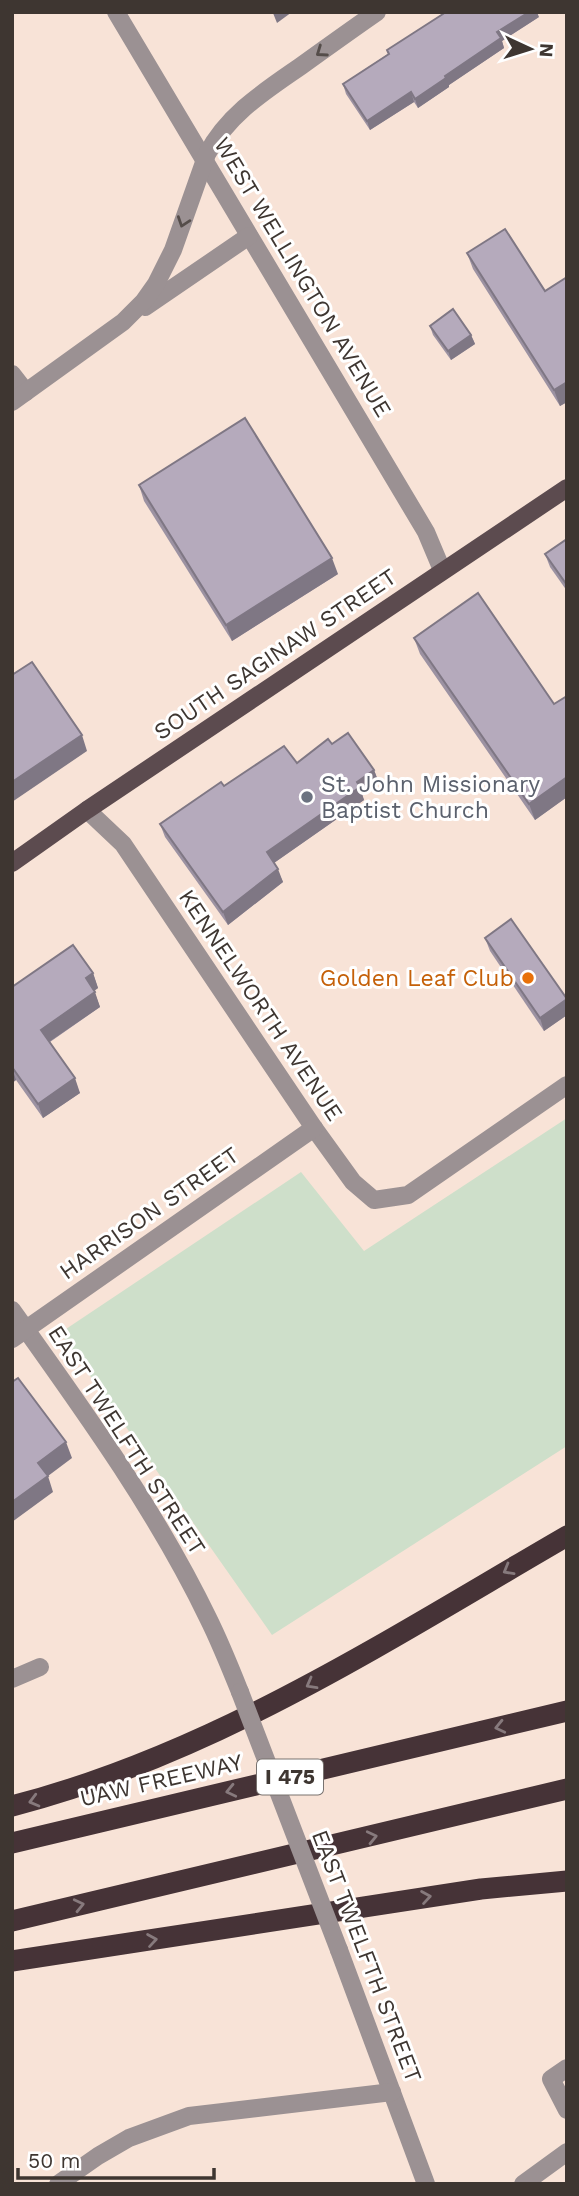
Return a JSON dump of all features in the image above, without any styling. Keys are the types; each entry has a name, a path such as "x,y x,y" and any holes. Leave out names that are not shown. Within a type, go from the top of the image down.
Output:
{"highway":[{"path":"12,1806 103,1779 216,1733 344,1665 567,1536"},
{"name":"UAW FREEWAY","path":"12,1843 567,1711"},
{"path":"12,1921 567,1790"},
{"path":"12,1961 481,1889 567,1881"}],"main road":[{"name":"SOUTH SAGINAW STREET","path":"12,863 567,488"}],"street":[{"name":"WEST WELLINGTON AVENUE","path":"116,12 426,532 442,570"},
{"path":"123,321 144,301 168,262 205,161 221,131 241,110 377,12"},
{"path":"12,374 19,397 123,321 249,236"},
{"name":"KENNELWORTH AVENUE","path":"87,810 122,844 352,1182 374,1200 408,1195 567,1085"},
{"name":"HARRISON STREET","path":"19,1334 314,1128"},
{"name":"EAST TWELFTH STREET","path":"12,1310 19,1334 134,1489 208,1618 240,1692 426,2184"},
{"path":"12,1679 40,1667"},
{"path":"567,2068 551,2079 567,2110"},
{"path":"58,2184 129,2138 189,2116 392,2092"},
{"path":"523,2184 567,2152"}],"green space":[{"path":"567,1118 567,1446 272,1635 60,1333 301,1172 364,1251"}],"building":[{"path":"442,12 529,12 497,32 501,38 415,99 411,92 367,121 343,84 389,54 387,50 443,14"},
{"path":"505,229 545,291 567,277 567,382 554,390 467,253"},
{"path":"453,309 471,335 448,351 430,326"},
{"path":"245,418 332,558 226,625 139,485"},
{"path":"567,539 567,585 545,554"},
{"path":"478,593 554,704 567,696 567,777 529,804 414,638"},
{"path":"32,662 82,735 12,782 12,675"},
{"path":"348,733 374,770 357,782 360,787 267,852 278,869 223,912 160,824 221,782 224,786 284,746 297,763 328,739 332,744"},
{"name":"Golden Leaf Club","path":"511,919 567,999 540,1018 485,938"},
{"path":"73,945 93,973 86,978 95,992 41,1030 75,1078 38,1104 12,1067 12,987"},
{"path":"18,1378 66,1442 38,1463 48,1476 12,1502 12,1382"}],"place":[{"name":"St. John Missionary Baptist Church","path":"307,797"},
{"name":"Golden Leaf Club","path":"528,978"}]}
